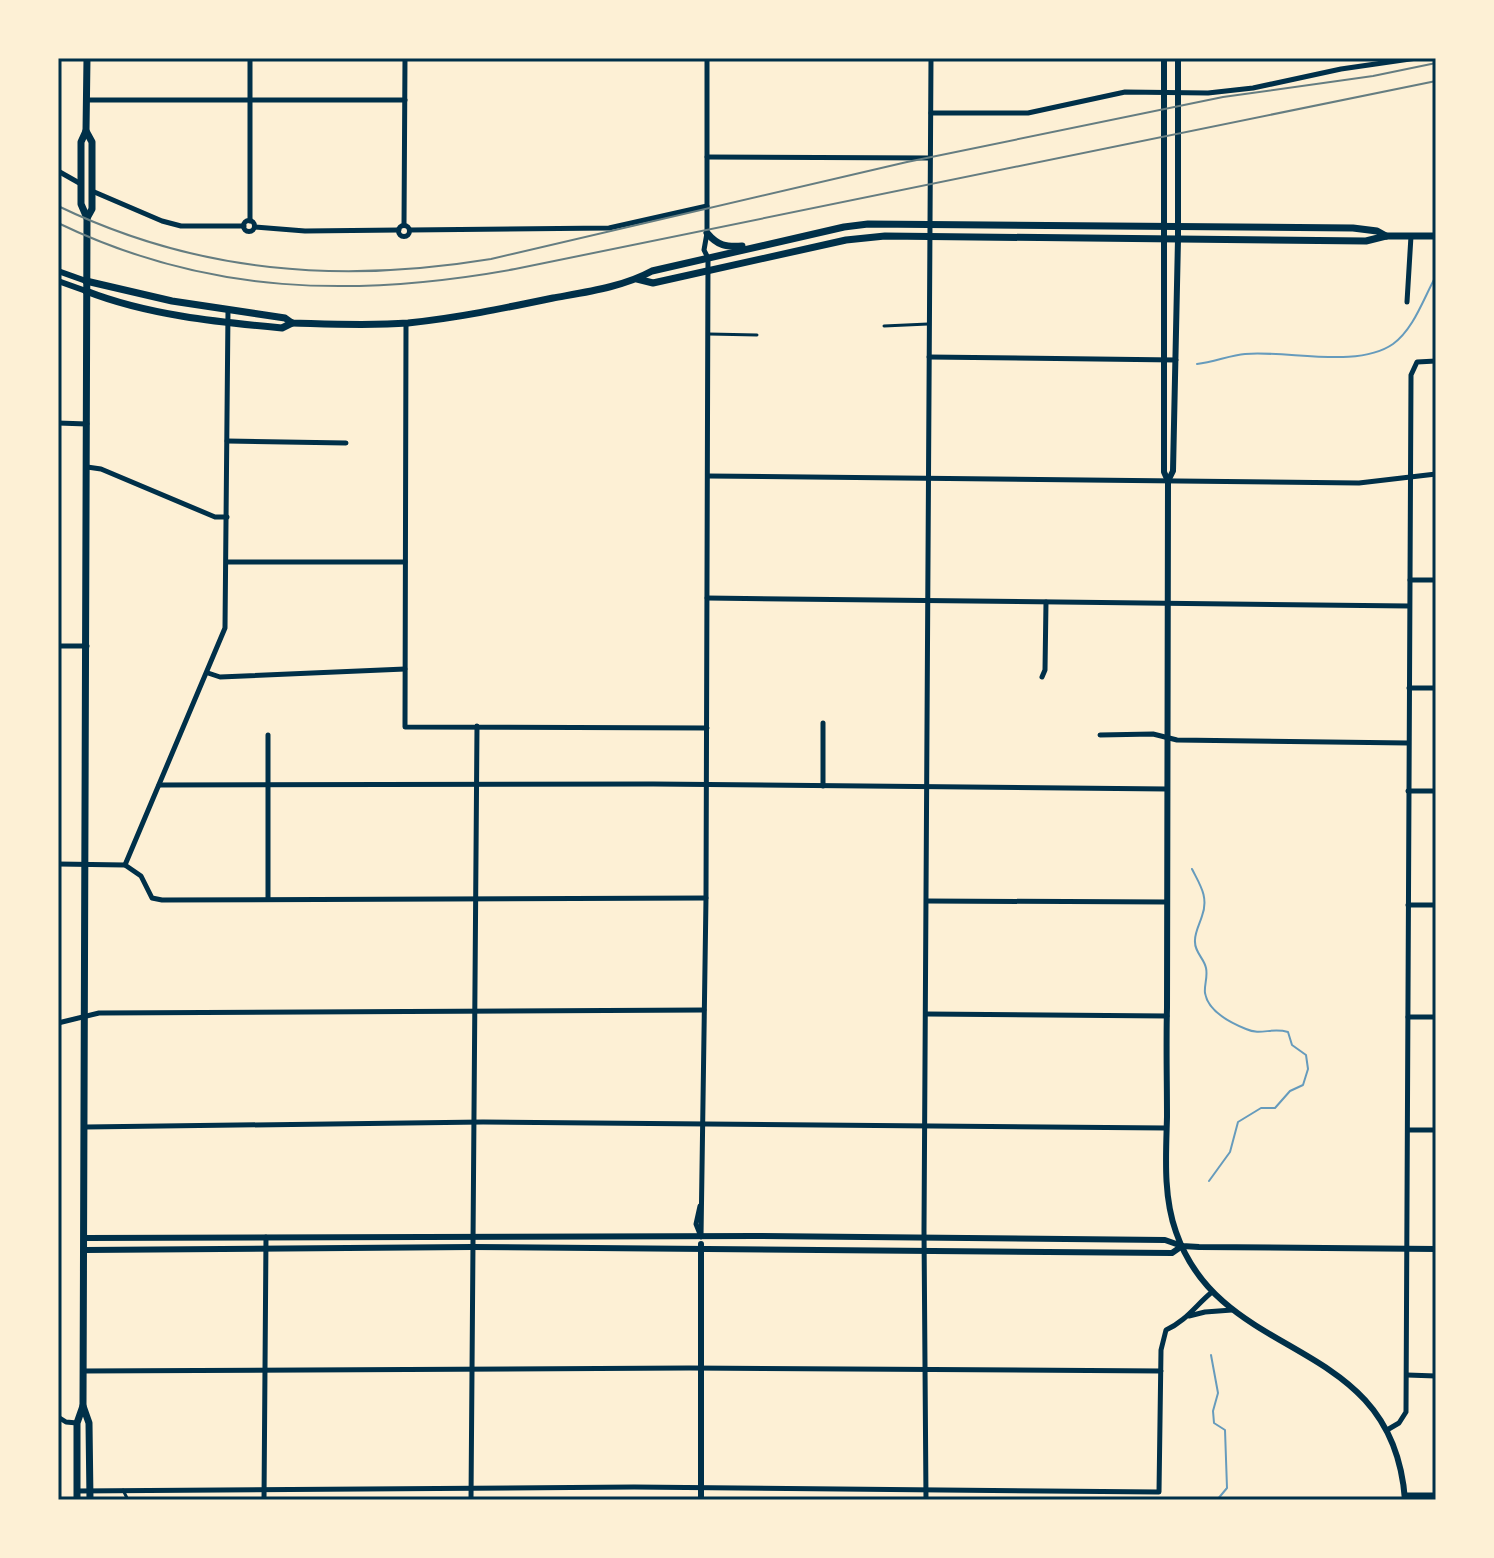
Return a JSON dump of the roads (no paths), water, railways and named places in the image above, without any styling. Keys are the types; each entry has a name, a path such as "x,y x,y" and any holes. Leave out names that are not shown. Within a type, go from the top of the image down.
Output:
{"main road":[{"path":"77,1500 77,1423 83,1406 86,1238 87,218 81,204 81,142 86,131 86,58"},
{"path":"86,131 92,142 92,209 87,218"},
{"path":"86,291 148,309 228,323 282,328 292,323 406,323 457,317 637,279 652,271 764,244 868,224 1353,228 1377,231 1386,236"},
{"path":"707,233 723,246 764,244"},
{"path":"637,279 653,283 846,240 885,236 1366,241 1386,236 1436,236"},
{"path":"86,281 107,288 228,311 285,318 292,323"},
{"path":"83,1406 89,1423 90,1500"}],"street":[{"path":"250,58 250,221 255,227"},
{"path":"405,58 402,228 405,236 410,230 609,228 707,206"},
{"path":"701,1500 707,784 708,258 704,250 707,233 707,58"},
{"path":"926,1500 924,1238 931,58"},
{"path":"1164,58 1164,472 1168,481 1168,1192 1182,1246 1212,1292 1232,1310 1339,1374 1363,1396 1387,1430 1396,1452 1405,1498 1436,1495"},
{"path":"1168,481 1173,471 1176,360 1178,58"},
{"path":"931,113 1028,113 1125,92 1208,93 1253,88 1341,69 1417,58"},
{"path":"87,100 405,100"},
{"path":"707,157 930,158"},
{"path":"58,171 81,184"},
{"path":"92,191 181,226 244,226 250,221"},
{"path":"244,226 249,232 255,227 305,231 402,228"},
{"path":"1407,302 1411,236"},
{"path":"58,271 86,281"},
{"path":"58,281 86,291"},
{"path":"125,865 225,628 228,311"},
{"path":"406,323 405,727 707,728"},
{"path":"929,357 1176,360"},
{"path":"1387,1430 1404,1419 1407,1375 1411,375 1415,364 1420,361 1436,361"},
{"path":"58,423 87,424"},
{"path":"227,441 346,443"},
{"path":"87,467 102,469 215,517 227,517"},
{"path":"708,476 1359,483 1436,474"},
{"path":"227,562 405,562"},
{"path":"1410,580 1436,580"},
{"path":"707,598 1409,606"},
{"path":"1042,677 1045,670 1046,602"},
{"path":"58,646 87,646"},
{"path":"208,673 220,677 405,669"},
{"path":"1409,688 1436,688"},
{"path":"823,723 823,786"},
{"path":"471,1500 477,726"},
{"path":"1100,735 1151,734 1182,740 1408,743"},
{"path":"268,735 268,899"},
{"path":"159,785 707,784 1167,789"},
{"path":"1408,791 1436,791"},
{"path":"58,864 125,865 141,876 152,898 706,898"},
{"path":"927,901 1167,902"},
{"path":"1408,905 1436,905"},
{"path":"58,1023 99,1013 704,1010"},
{"path":"927,1014 1167,1016"},
{"path":"1408,1017 1436,1017"},
{"path":"86,1127 473,1122 1166,1128"},
{"path":"1409,1130 1436,1130"},
{"path":"264,1500 266,1237"},
{"path":"86,1238 924,1238 1165,1240 1182,1246 1436,1249"},
{"path":"85,1250 472,1247 1172,1253 1182,1246"},
{"path":"1188,1317 1193,1308 1212,1292"},
{"path":"77,1491 701,1488 1159,1492 1161,1350 1166,1330 1188,1317 1232,1310"},
{"path":"83,1371 265,1368 1161,1371"},
{"path":"1407,1375 1436,1376"},
{"path":"58,1417 77,1423"}],"lane":[{"path":"884,326 930,324"},
{"path":"707,334 757,335"},
{"path":"123,1490 128,1500"},
{"path":"193,1490 193,1500"}],"waterway":[{"path":"1197,364 1245,354 1342,357 1378,351 1393,344 1407,330 1436,276"},
{"path":"1192,869 1204,897 1195,944 1206,968 1207,999 1221,1016 1246,1029 1288,1032 1292,1045 1306,1055 1308,1069 1303,1085 1290,1091 1275,1108 1261,1108 1238,1122 1230,1152 1209,1181"},
{"path":"1211,1355 1218,1393 1213,1411 1214,1423 1225,1430 1227,1488 1217,1500"}],"railway":[{"path":"58,206 110,229 216,259 324,271 435,267 491,259 907,162 1223,97 1373,76 1436,63"},
{"path":"58,223 114,247 170,265 226,277 282,284 339,286 456,278 515,269 1436,81"},
{"path":"58,1496 65,1500"}]}
